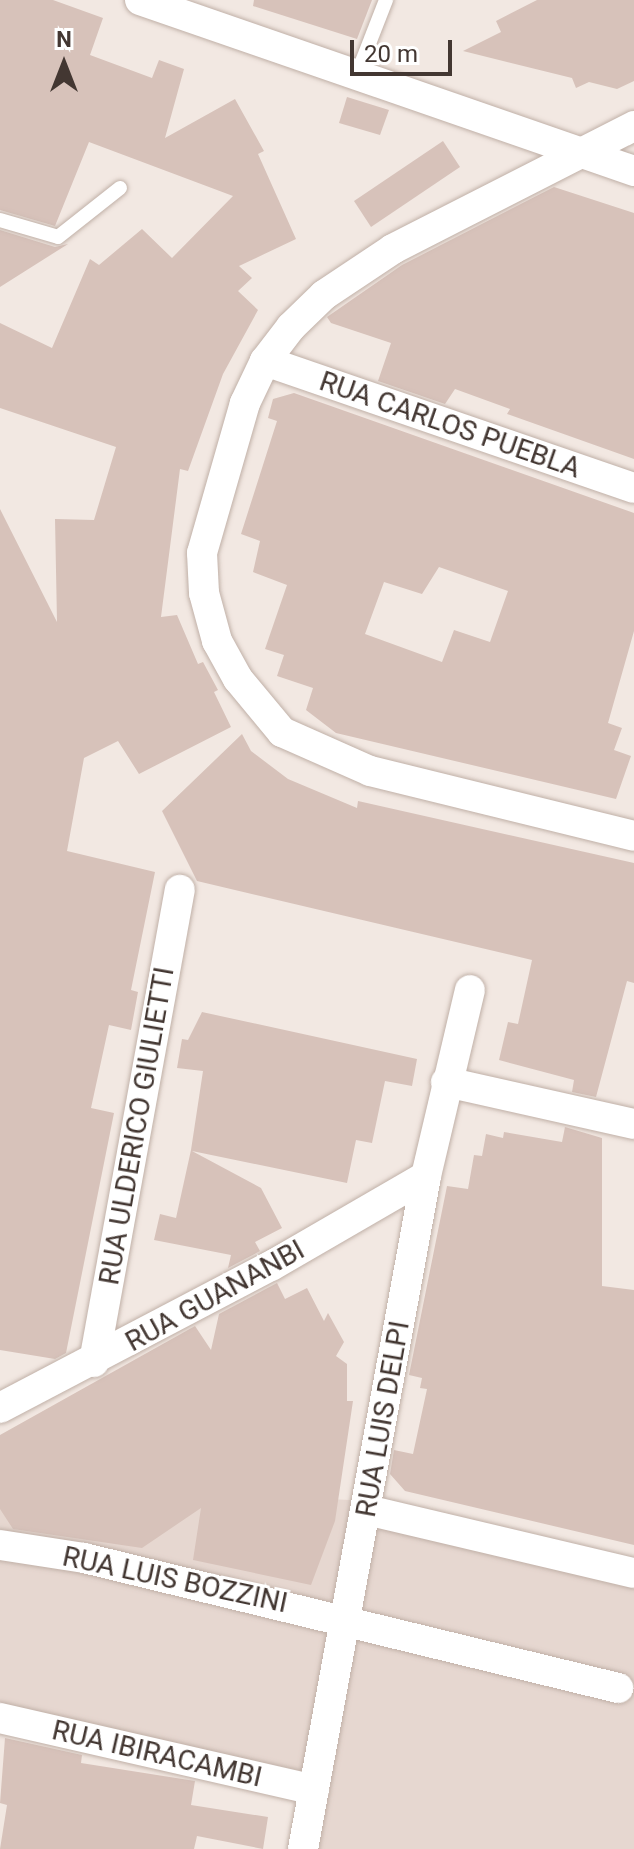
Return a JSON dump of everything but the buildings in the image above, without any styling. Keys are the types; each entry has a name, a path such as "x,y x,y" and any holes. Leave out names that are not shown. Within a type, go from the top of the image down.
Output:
{"street":[{"path":"140,0 634,171"},
{"path":"634,126 393,249 324,295 265,361 230,444 202,553 204,593 217,641 246,689 282,732 370,771 634,836"},
{"name":"RUA CARLOS PUEBLA","path":"265,361 634,488"},
{"name":"RUA ULDERICO GIULIETTI","path":"94,1362 180,890"},
{"name":"RUA LUIS DELPI","path":"303,1849 348,1619 426,1176 470,990"},
{"path":"446,1082 634,1124"},
{"name":"RUA GUANANBI","path":"0,1408 94,1362 426,1176"},
{"path":"367,1510 634,1573"},
{"name":"RUA LUIS BOZZINI","path":"0,1545 84,1558 348,1619 618,1688"},
{"name":"RUA IBIRACAMBI","path":"0,1718 314,1790"}],"lane":[{"path":"356,77 386,0"},
{"path":"0,220 58,237 120,188"}],"shaded area":[{"path":"0,1483 390,1502 634,1560 634,1849 315,1849 329,1777 0,1705"}]}
